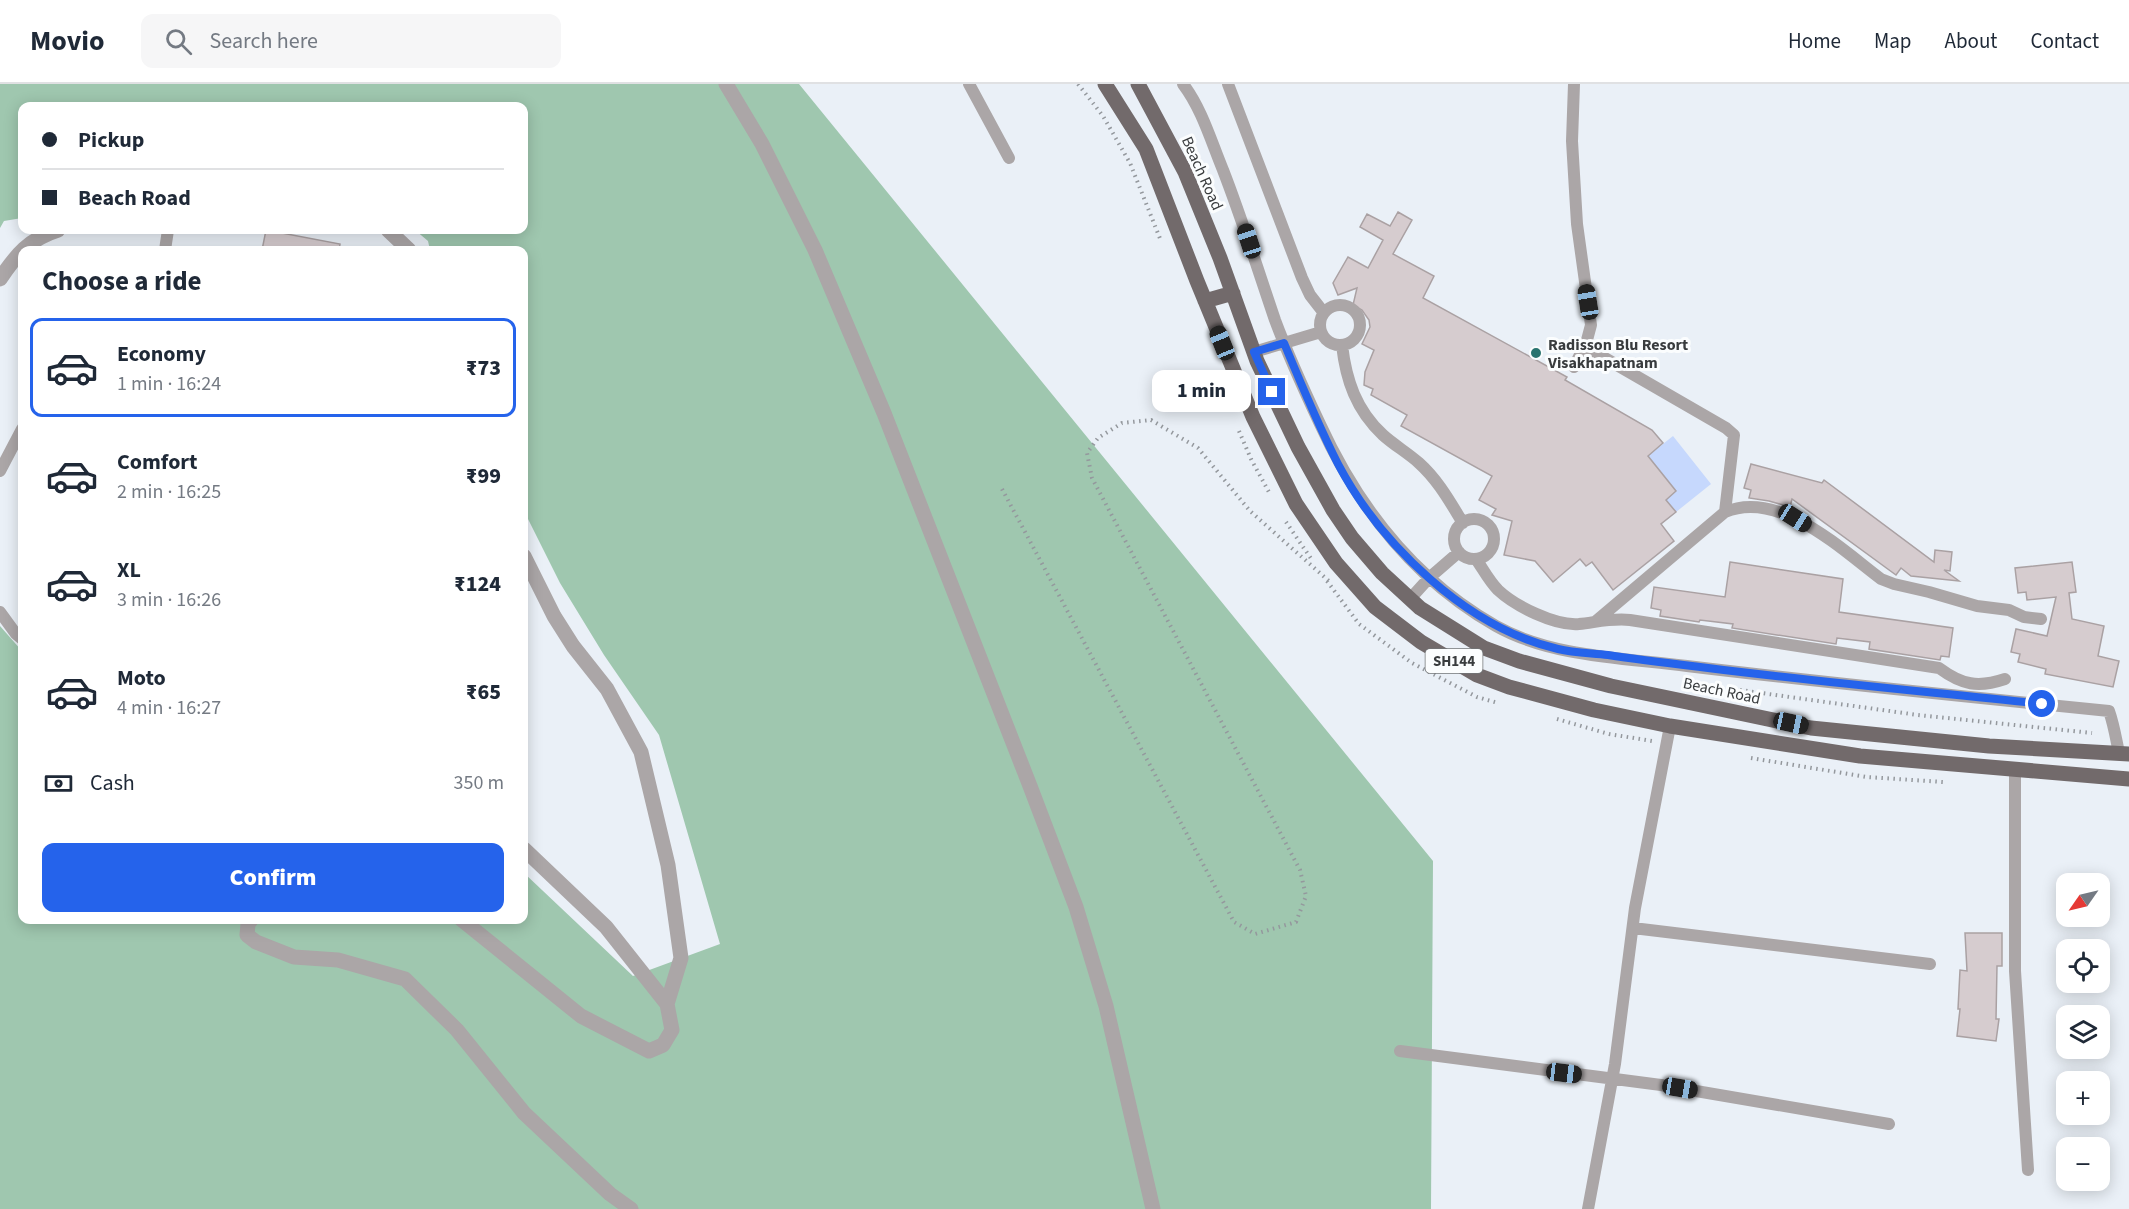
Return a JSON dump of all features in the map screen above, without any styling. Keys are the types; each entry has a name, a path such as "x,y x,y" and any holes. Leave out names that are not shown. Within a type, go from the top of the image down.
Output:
{"main road":[{"name":"SH144","path":"1105,84 1146,149 1253,417 1296,504 1336,563 1375,607 1421,642 1477,675 1509,687 1594,710 1670,726 1860,756 2129,779"},
{"name":"Beach Road","path":"1138,84 1185,172 1254,352 1298,447 1352,538 1382,573 1420,608 1484,648 1519,661 1611,686 1811,728 1989,746 2124,754"},
{"path":"1205,301 1233,293"}],"street":[{"path":"726,84 762,144 815,250 884,413 1026,774 1076,907 1106,1006 1153,1209"},
{"path":"28,246 45,234"},
{"path":"392,234 405,246"},
{"path":"0,279 18,253"},
{"path":"528,564 554,616 573,646 607,690 641,752 668,865 681,958 667,1004"},
{"path":"467,924 581,1016 650,1051 663,1045 672,1030 667,1004 606,927 528,853"},
{"path":"248,924 247,935 256,942 294,957 338,960 405,979 457,1030 524,1113 610,1194 632,1209"}],"lane":[{"path":"969,84 1009,158"},
{"path":"1228,84 1302,278 1310,295 1324,313"},
{"path":"1574,84 1572,141 1576,214 1591,325 1574,367"},
{"path":"1187,85 1235,201 1284,343 1329,445 1353,488 1382,528 1429,578 1464,605 1498,627 1557,649 1750,674 2109,711 2115,726 2115,735 2124,754"},
{"path":"1334,306 1347,306 1357,315 1359,328 1357,334 1348,343 1342,345 1329,342 1321,332 1320,325 1324,313 1334,306"},
{"path":"1254,352 1321,332"},
{"path":"1342,345 1348,381 1356,402 1367,419 1434,478 1463,522"},
{"path":"1584,346 1726,428 1734,435 1725,512"},
{"path":"0,471 18,437"},
{"path":"1595,621 1725,512 1737,507 1762,508 1795,518 1881,579 1894,584 1977,606 2009,610 2024,617 2041,619"},
{"path":"1476,519 1492,529 1494,542 1492,548 1483,557 1476,559 1459,552 1455,539 1458,527 1463,522 1476,519"},
{"path":"1410,599 1429,578 1459,552"},
{"path":"1476,559 1498,590 1525,609 1559,621 1576,624 1613,618 1630,620 1939,668 1951,678 1972,684 1992,683 2006,679"},
{"path":"0,612 18,636"},
{"path":"1588,1209 1611,1079 1616,1064 1633,928 1670,726"},
{"path":"2015,769 2015,971 2028,1170"},
{"path":"1633,928 1930,964"},
{"path":"1400,1052 1661,1085 1889,1124"}],"path":[{"path":"1078,84 1103,116 1130,163 1164,246"},
{"path":"1002,489 1234,922 1255,934 1296,922 1306,896 1300,870 1092,478 1087,453 1098,438 1122,423 1151,420 1198,448 1250,511 1328,581 1357,586"},
{"path":"1238,427 1251,459 1272,498"},
{"path":"1283,517 1294,537 1359,624 1412,663 1477,697 1499,703"},
{"path":"1734,689 1918,715 2115,735"},
{"path":"1554,719 1609,734 1667,744"},
{"path":"1749,758 1867,777 1947,782"}],"green space":[{"path":"0,84 799,84 1433,861 1431,1209 0,1209 0,626 18,646 18,924 528,924 528,877 633,976 720,944 659,735 604,655 560,583 528,519 528,246 429,246 428,241 420,234 528,234 528,102 18,102 18,219 4,221 0,228"}],"water":[{"path":"1673,436 1711,484 1676,512 1666,500 1676,491 1648,456"}],"building":[{"path":"1398,212 1412,220 1393,254 1434,276 1423,298 1567,377 1565,380 1652,430 1663,443 1648,456 1676,491 1666,500 1676,512 1661,524 1674,541 1613,590 1592,562 1586,566 1580,559 1553,582 1535,561 1504,555 1512,521 1492,515 1496,509 1479,500 1492,476 1401,426 1407,415 1371,395 1373,389 1364,385 1365,372 1374,350 1362,344 1370,327 1369,320 1362,310 1353,305 1357,288 1338,295 1333,283 1348,257 1368,268 1383,240 1360,227 1367,214 1390,226"},
{"path":"265,234 287,234 340,244 340,246 263,246"},
{"path":"1751,464 1822,483 1824,480 1934,562 1935,550 1952,552 1950,571 1944,570 1959,581 1911,576 1901,568 1896,575 1792,499 1790,507 1749,498 1751,490 1744,488"},
{"path":"1730,562 1843,579 1839,612 1953,628 1949,657 1941,656 1940,660 1869,649 1870,642 1837,638 1836,644 1732,628 1733,624 1660,616 1661,610 1651,608 1654,587 1725,597"},
{"path":"2072,562 2076,592 2069,593 2072,619 2104,626 2098,656 2119,661 2113,687 2045,674 2046,669 2018,662 2020,654 2011,652 2016,629 2047,636 2056,597 2027,600 2026,592 2018,593 2015,568"},
{"path":"1965,933 2002,933 2002,966 1997,966 1996,1019 1999,1019 1996,1041 1957,1036 1960,970 1967,971"}],"place":[{"name":"Radisson Blu Resort Visakhapatnam","path":"1536,353"}],"route":[{"path":"1272,392 1254,352 1284,343 1339,465 1382,528 1413,563 1438,586 1498,627 1557,649 1750,674 2042,704"}]}
